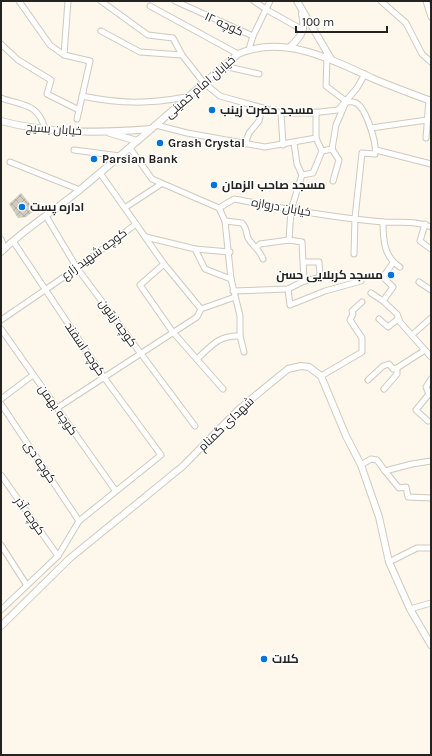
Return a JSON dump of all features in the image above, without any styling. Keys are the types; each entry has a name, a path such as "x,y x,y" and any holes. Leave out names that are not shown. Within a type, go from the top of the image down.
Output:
{"street":[{"path":"19,1 50,45 64,55 90,61 77,119"},
{"path":"64,55 68,1"},
{"path":"101,1 148,35 173,38 182,55 204,83 220,96 281,113 338,110 347,102"},
{"name":"کوچه ۱۲","path":"174,1 253,36"},
{"path":"254,1 303,30"},
{"path":"248,49 270,1"},
{"path":"297,1 329,59 326,86 347,102 355,102 360,106 371,128 376,150 375,154 362,153 355,218 354,254"},
{"path":"381,1 406,23 422,54 431,62"},
{"path":"426,1 431,17"},
{"path":"150,6 238,54"},
{"path":"290,48 299,38 303,30 304,24 301,9"},
{"path":"102,31 140,52 182,55"},
{"path":"1,44 18,60 51,80 47,94 79,110"},
{"name":"خیابان امام خمینی","path":"2,251 80,190 154,127 186,97 238,54 248,49 261,46 290,48 329,59 430,101"},
{"path":"224,66 259,74"},
{"path":"333,181 339,160 332,149 336,126 347,102 365,74"},
{"path":"82,96 106,101 157,103 186,97"},
{"path":"1,98 36,109 41,115 45,128"},
{"path":"426,138 430,101"},
{"path":"245,144 249,133 259,121 262,108"},
{"path":"302,175 313,173 322,151 316,138 316,112"},
{"path":"281,113 283,145"},
{"path":"371,128 427,120"},
{"name":"خیابان بسیج","path":"1,122 23,127 107,132 154,127"},
{"path":"154,127 265,147 316,138"},
{"name":"خیابان بسیج","path":"107,132 137,141"},
{"path":"289,240 291,210 302,175 297,164 294,143"},
{"path":"130,148 152,179 219,208 225,221 230,252 231,279 240,316 240,336 244,352"},
{"path":"322,151 332,149"},
{"path":"74,150 120,156"},
{"path":"376,150 431,164"},
{"path":"10,162 80,190"},
{"name":"کوچه شهید زارع","path":"1,320 77,268 136,224 126,207 100,173"},
{"path":"126,207 161,184"},
{"name":"خیابان دروازه","path":"219,208 234,199 291,210 383,222 416,222 431,227"},
{"name":"کوچه زیتون","path":"46,216 77,268 195,426"},
{"path":"225,221 242,223 246,228 248,238 257,247 263,259"},
{"path":"383,222 383,244 393,263 400,267"},
{"path":"136,224 164,264 201,309"},
{"path":"425,224 420,241 431,249"},
{"path":"146,237 194,249 230,252"},
{"path":"1,240 2,251"},
{"path":"257,247 260,244 289,240 302,242 304,281"},
{"name":"کوچه اسفند","path":"13,241 44,290 103,376 161,455 114,490"},
{"path":"194,249 205,269 231,279"},
{"path":"233,290 288,289 304,281 318,278 320,275 319,262 304,262"},
{"path":"383,301 393,287 383,277 393,263"},
{"path":"164,264 140,285 172,331 223,388"},
{"path":"288,289 290,305 325,291 362,281"},
{"path":"419,282 431,290"},
{"path":"371,293 383,301 397,314 398,319 431,357"},
{"path":"57,408 103,376 197,316 201,309 235,297"},
{"path":"362,302 352,311 353,314 350,320 362,338 362,352 321,376 346,436 361,465 379,517 389,562 410,610 431,645"},
{"path":"412,335 431,318"},
{"path":"379,319 388,327 398,319"},
{"name":"کوچه بهمن","path":"1,329 114,490"},
{"path":"197,359 218,340 227,335 240,336"},
{"path":"368,380 386,364 389,364 393,369 397,368 425,350"},
{"name":"شهدای گمنام","path":"1,626 69,560 182,466 239,409 288,369 301,366 309,367 321,376"},
{"path":"384,389 397,374 397,368"},
{"path":"1,400 33,375"},
{"path":"428,421 416,410 430,394 426,387 431,380"},
{"name":"کوچه دی","path":"1,404 79,521"},
{"path":"361,465 371,458 377,460 399,488 406,487 408,497 431,498"},
{"path":"385,471 431,461"},
{"name":"کوچه آذر","path":"1,476 58,556"},
{"path":"1,610 26,584 58,556 79,521 114,490"},
{"path":"1,545 26,584"},
{"path":"389,562 417,548 431,548"},
{"path":"410,610 431,603"}],"building":[{"name":"اداره پست","path":"21,193 35,210 26,217 18,218 9,204"}],"place":[{"name":"مسجد حضرت زینب","path":"212,110"},
{"name":"Grash Crystal","path":"160,143"},
{"name":"Parsian Bank","path":"94,159"},
{"name":"مسجد صاحب الزمان","path":"214,185"},
{"name":"اداره پست","path":"22,207"},
{"name":"مسجد کربلایی حسن","path":"391,275"},
{"name":"کلات","path":"264,659"}]}
